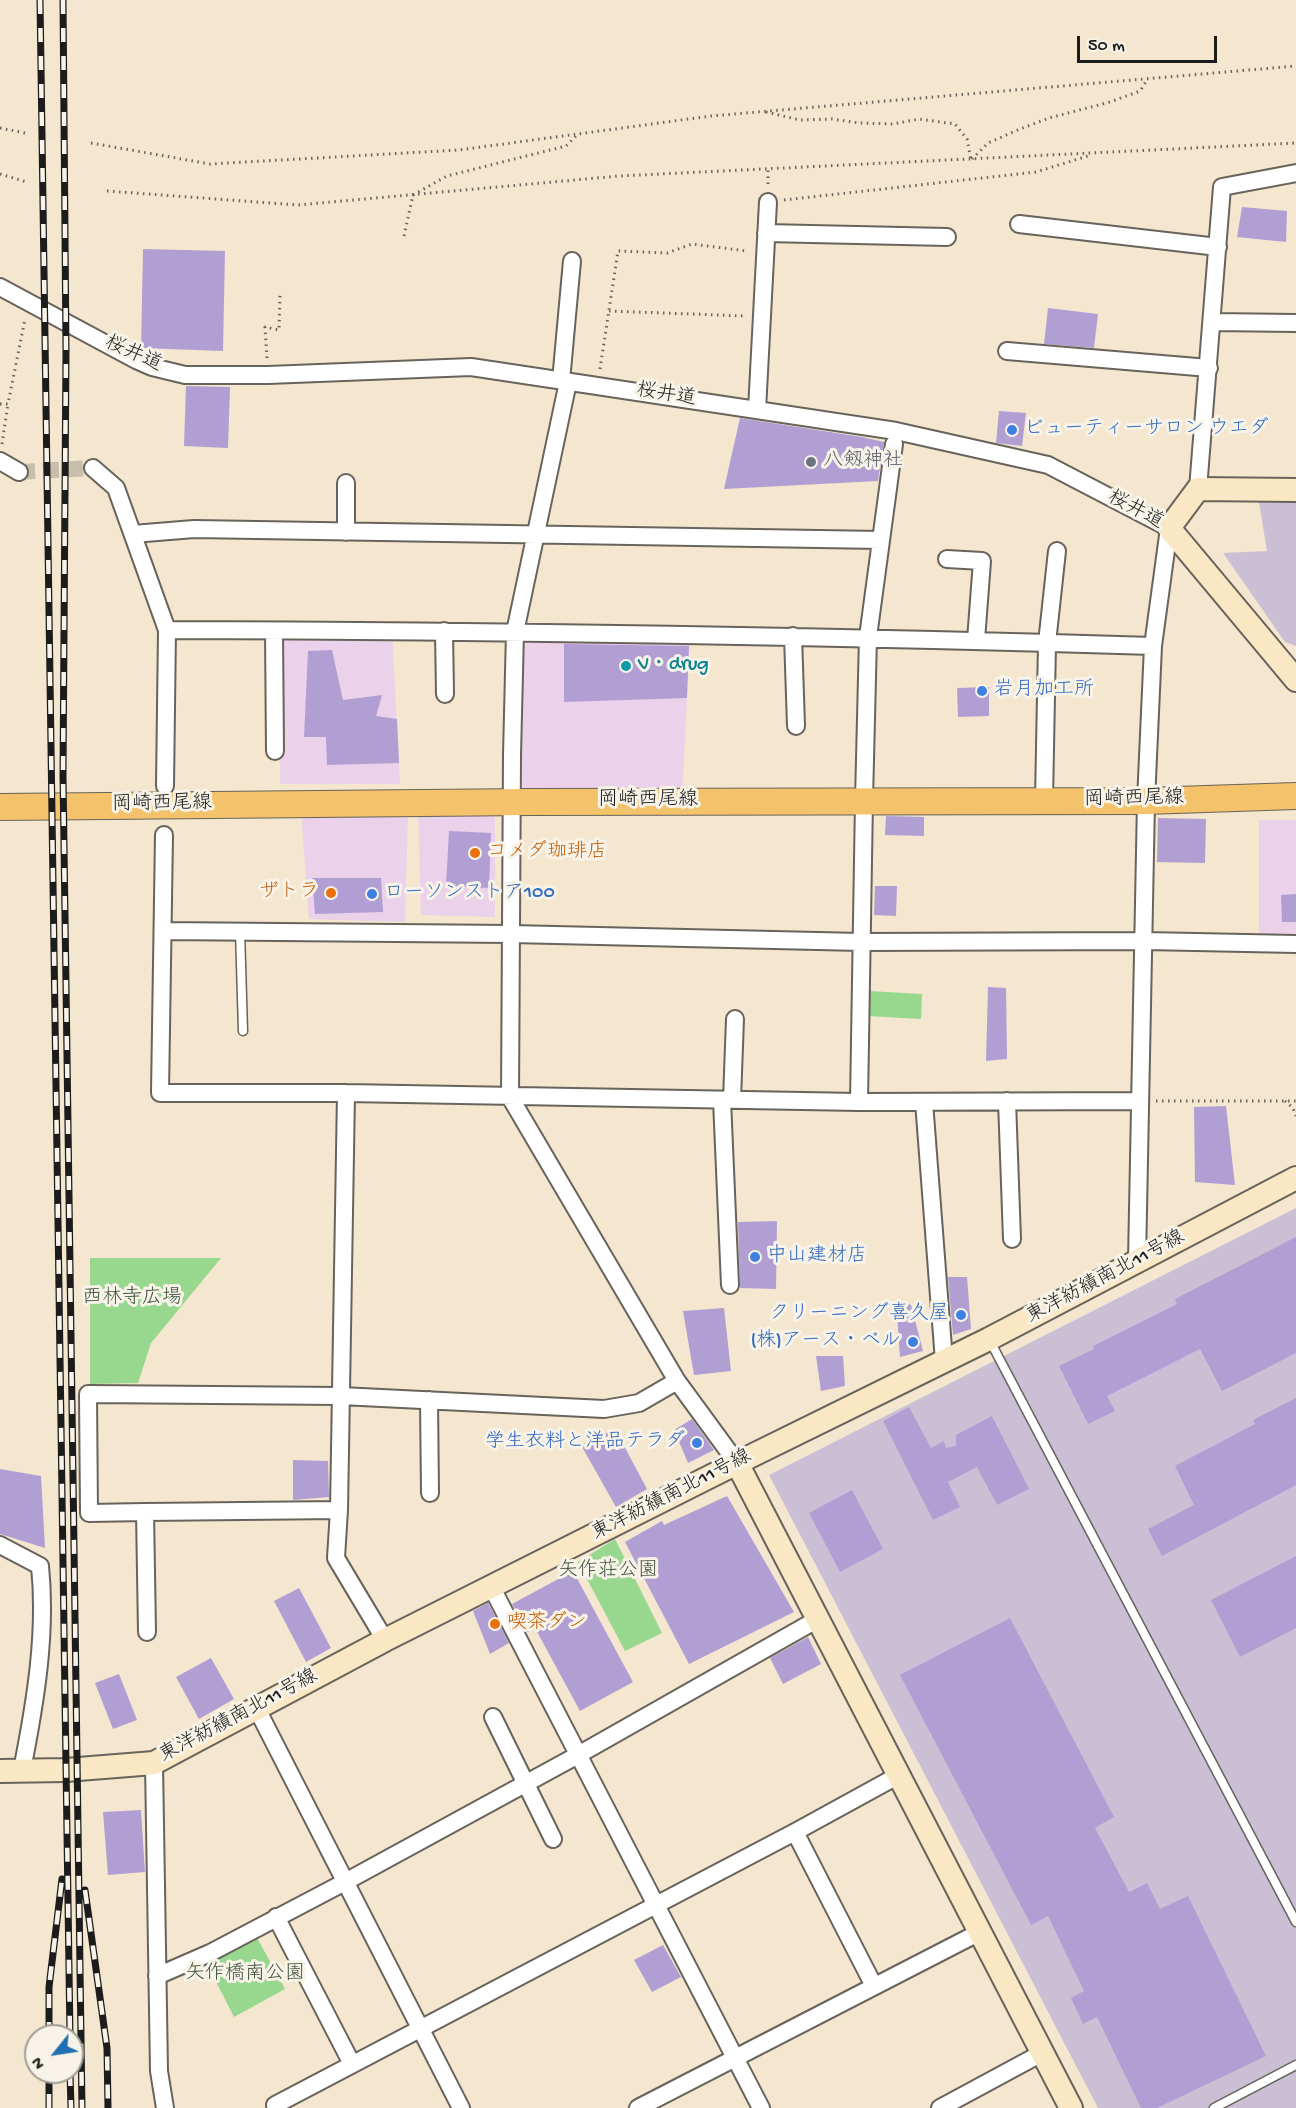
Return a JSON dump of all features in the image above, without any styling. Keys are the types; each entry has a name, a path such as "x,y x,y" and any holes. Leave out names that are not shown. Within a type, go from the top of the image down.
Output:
{"main road":[{"name":"岡崎西尾線","path":"0,807 864,800 1146,801 1296,796"}],"street":[{"path":"1137,1261 1146,801 1153,646 1169,528 1198,489 1222,187 1296,173"},
{"path":"757,410 768,202"},
{"path":"1019,224 1218,246"},
{"path":"766,233 947,237"},
{"path":"572,261 565,381 515,632 510,1097 677,1381 737,1463 1071,2108"},
{"name":"桜井道","path":"0,287 152,368 185,375 268,375 471,367 896,431 1048,465 1169,528 1296,680"},
{"path":"1213,322 1296,323"},
{"path":"1007,351 1209,368"},
{"path":"859,1102 868,637 894,444"},
{"path":"1,455 19,472"},
{"path":"93,468 116,488 167,630 165,786"},
{"path":"346,483 346,532"},
{"path":"1198,489 1296,490"},
{"path":"133,534 194,529 881,540"},
{"path":"1044,800 1047,643 1057,551"},
{"path":"947,559 982,561 976,640"},
{"path":"167,630 868,637 1153,646"},
{"path":"274,631 275,751"},
{"path":"444,632 445,694"},
{"path":"793,636 796,726"},
{"path":"1274,656 1296,664"},
{"path":"164,835 160,1093 346,1093 859,1102 1139,1101"},
{"path":"163,931 511,934 861,942 1145,941 1296,944"},
{"path":"729,1285 727,1100 735,1019"},
{"path":"346,1093 339,1510 336,1558 385,1640"},
{"path":"1007,1101 1012,1239"},
{"path":"924,1102 944,1361"},
{"name":"東洋紡績南北11号線","path":"11,1771 154,1763 385,1640 989,1339 1296,1178"},
{"path":"339,1510 89,1513 88,1394 341,1396 604,1409 639,1403 677,1381"},
{"path":"429,1400 430,1493"},
{"path":"145,1512 147,1632"},
{"path":"0,1545 40,1566 43,1597 34,1706 11,1771"},
{"path":"492,1588 761,2108"},
{"path":"157,1976 210,1953 345,1882 578,1755 818,1619"},
{"path":"257,1709 461,2108"},
{"path":"493,1717 553,1839"},
{"path":"154,1763 159,2071 165,2108"},
{"path":"274,2105 795,1832 899,1775"},
{"path":"795,1832 874,1986"},
{"path":"276,1917 352,2064"},
{"path":"639,2108 736,2060 980,1932"},
{"path":"940,2108 1042,2053"}],"lane":[{"path":"240,931 243,1031"},
{"path":"989,1339 1296,1922"},
{"path":"1214,2108 1296,2065"}],"path":[{"path":"90,143 210,164 459,150 711,116 1296,66"},
{"path":"970,160 988,143 1048,118 1104,104 1140,91 1146,80"},
{"path":"763,112 800,120 832,119 858,123 893,123 919,119 955,124 967,139 970,160"},
{"path":"0,128 26,133"},
{"path":"404,236 413,195 447,176 566,146 578,134"},
{"path":"107,191 298,205 619,176 1296,143"},
{"path":"768,202 1036,172 1097,154"},
{"path":"0,174 27,182"},
{"path":"597,386 618,251 667,253 692,244 765,254"},
{"path":"268,375 265,327 279,330 280,294"},
{"path":"1,455 8,404 28,303"},
{"path":"609,311 762,316"},
{"path":"0,404 8,404"},
{"path":"1139,1101 1296,1101"},
{"path":"1285,1101 1293,1108 1296,1116"}],"shaded area":[{"path":"1257,490 1296,491 1296,646 1285,642 1223,553 1267,551"},
{"path":"282,631 392,631 400,784 280,784"},
{"path":"515,632 690,635 682,801 513,802"},
{"path":"418,802 495,817 495,917 421,915"},
{"path":"301,812 408,814 405,922 309,919"},
{"path":"1259,820 1296,820 1296,940 1259,939"},
{"path":"1296,1208 1296,2108 1098,2108 769,1475"}],"green space":[{"path":"868,991 922,994 921,1019 867,1016"},
{"name":"西林寺広場","path":"90,1258 221,1258 151,1343 138,1383 90,1384"},
{"name":"矢作荘公園","path":"615,1539 662,1633 625,1651 578,1562"},
{"name":"矢作橋南公園","path":"255,1934 285,1989 234,2017 206,1962"}],"building":[{"path":"1242,207 1287,211 1286,242 1237,237"},
{"path":"143,249 225,251 223,351 141,348"},
{"path":"1048,308 1098,314 1094,348 1044,344"},
{"path":"186,386 230,387 228,448 184,446"},
{"path":"999,411 1026,413 1022,446 996,443"},
{"name":"八剱神社","path":"740,418 884,442 878,481 724,489"},
{"name":"V・drug","path":"564,644 689,646 687,698 564,702"},
{"path":"332,650 343,700 382,695 376,716 397,719 399,763 327,765 326,737 304,737 308,651"},
{"path":"989,687 989,716 958,717 957,688"},
{"path":"886,816 924,817 924,836 885,835"},
{"path":"1158,818 1206,819 1205,863 1157,862"},
{"path":"449,831 491,833 489,888 446,886"},
{"path":"312,878 381,878 383,912 315,914"},
{"path":"875,886 897,886 896,916 874,915"},
{"path":"1296,894 1296,922 1282,922 1281,895"},
{"path":"988,987 1006,988 1007,1059 986,1061"},
{"path":"1226,1106 1235,1185 1195,1182 1194,1107"},
{"path":"777,1221 776,1289 740,1288 738,1222"},
{"path":"1296,1237 1296,1353 1222,1391 1200,1349 1107,1396 1115,1411 1088,1424 1059,1366 1094,1349 1093,1346 1177,1304 1175,1299"},
{"path":"948,1277 967,1277 971,1329 953,1335"},
{"path":"896,1300 911,1305 923,1351 900,1357"},
{"path":"724,1308 731,1371 694,1375 683,1311"},
{"path":"816,1356 843,1356 845,1386 821,1391"},
{"path":"1296,1398 1296,1485 1162,1556 1148,1529 1194,1505 1175,1466 1255,1424 1253,1420"},
{"path":"909,1407 931,1448 944,1441 946,1448 956,1446 956,1435 992,1416 1029,1489 997,1505 977,1467 948,1482 960,1507 933,1520 883,1421"},
{"path":"692,1419 714,1450 688,1463 674,1430"},
{"path":"615,1429 647,1489 616,1507 581,1445"},
{"path":"293,1460 328,1461 329,1497 293,1500"},
{"path":"0,1469 41,1476 45,1548 0,1534"},
{"path":"852,1490 883,1549 840,1572 809,1513"},
{"path":"727,1496 794,1612 689,1664 625,1542 662,1521 664,1525"},
{"path":"1296,1556 1296,1628 1240,1657 1211,1600"},
{"path":"573,1571 633,1682 580,1711 535,1628 527,1632 512,1604"},
{"path":"299,1588 331,1648 306,1662 274,1601"},
{"path":"488,1603 509,1643 490,1654 473,1611"},
{"path":"1010,1618 1114,1817 1095,1828 1129,1892 1147,1883 1160,1909 1188,1896 1266,2056 1157,2108 1141,2108 1097,2017 1083,2024 1071,1998 1084,1991 1048,1916 1031,1925 900,1675"},
{"path":"808,1637 821,1664 783,1684 770,1658"},
{"path":"211,1658 234,1699 199,1719 176,1677"},
{"path":"119,1674 137,1720 113,1729 95,1683"},
{"path":"141,1810 145,1872 108,1875 103,1812"},
{"path":"663,1945 681,1977 652,1992 634,1960"}],"tunnel":[{"path":"19,472 93,468"}],"railway":[{"path":"40,0 70,2024"},
{"path":"63,0 66,350 63,775 82,2108"},
{"path":"49,2024 49,1987 62,1879"},
{"path":"85,1890 107,2048 108,2108"},
{"path":"49,2084 49,2108"},
{"path":"70,2084 71,2108"}],"place":[{"name":"ビューティーサロン ウエダ","path":"1012,430"},
{"name":"八剱神社","path":"811,462"},
{"name":"V・drug","path":"626,666"},
{"name":"岩月加工所","path":"982,691"},
{"name":"コメダ珈琲店","path":"475,853"},
{"name":"ザトラ","path":"331,893"},
{"name":"ローソンストア100","path":"372,894"},
{"name":"中山建材店","path":"755,1257"},
{"name":"クリーニング喜久屋","path":"961,1315"},
{"name":"(株)アース・ベル","path":"913,1342"},
{"name":"学生衣料と洋品テラダ","path":"697,1443"},
{"name":"喫茶ダン","path":"495,1624"}]}
